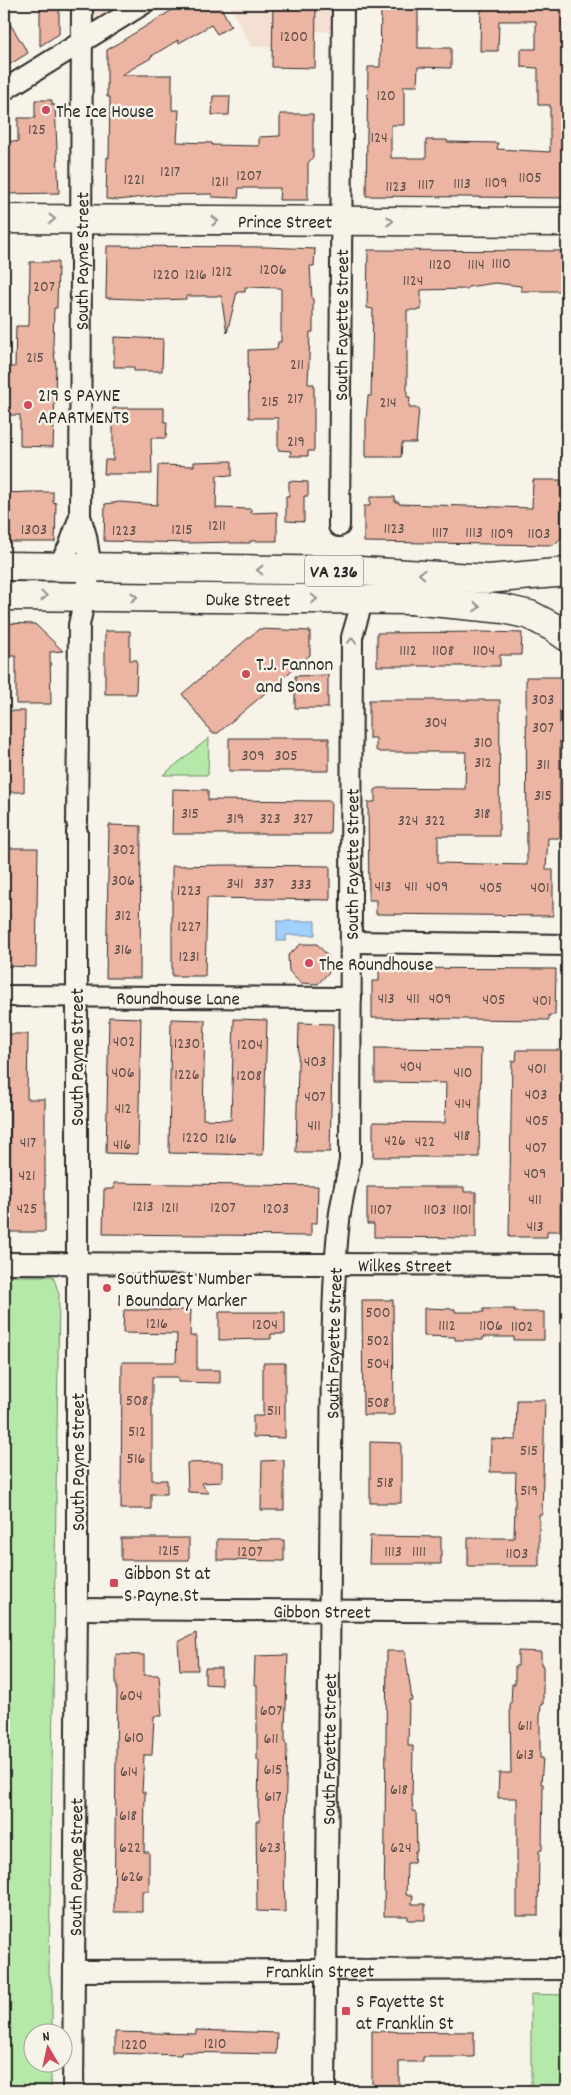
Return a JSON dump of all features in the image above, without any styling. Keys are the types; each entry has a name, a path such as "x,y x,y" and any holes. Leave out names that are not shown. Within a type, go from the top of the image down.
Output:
{"main road":[{"name":"Prince Street","path":"4,219 567,222"},
{"name":"Duke Street","path":"4,566 360,571 488,579 567,572"},
{"name":"Duke Street","path":"4,596 411,600 444,594 488,579"},
{"path":"411,600 504,609 530,614 567,637"}],"street":[{"name":"South Payne Street","path":"73,2091 78,1609 76,996 79,625 91,568 86,536 80,516 82,4"},
{"path":"4,90 143,4"},
{"name":"South Fayette Street","path":"339,526 343,4"},
{"name":"South Payne Street","path":"57,568 69,547 80,516"},
{"name":"South Fayette Street","path":"325,2091 334,1264 341,1197 350,1160 352,637 363,599"},
{"path":"351,942 567,945"},
{"name":"Roundhouse Lane","path":"4,996 351,998"},
{"name":"Wilkes Street","path":"4,1263 567,1266"},
{"name":"Gibbon Street","path":"78,1609 330,1609 567,1612"},
{"name":"Franklin Street","path":"74,1971 567,1969"}],"shaded area":[{"path":"81,4 139,4 81,40"},
{"path":"229,4 342,4 342,32 282,31 281,47 251,47"}],"green space":[{"path":"209,738 208,775 163,775"},
{"path":"4,1276 53,1276 59,1294 49,1973 52,1989 52,2022 22,2022 22,2072 51,2072 51,2091 4,2091"},
{"path":"531,1994 567,1995 567,2091 531,2091"}],"water":[{"path":"277,921 315,921 315,935 286,935 286,941 277,941"}],"building":[{"path":"40,4 59,4 59,34 40,46"},
{"path":"182,4 219,4 231,26 217,34 211,25 179,43 178,40 121,75 172,75 172,110 179,110 177,142 259,146 259,137 280,136 280,114 313,114 313,157 308,163 308,200 279,200 280,188 239,188 238,198 212,197 212,194 160,195 118,200 106,199 110,97 107,97 107,50"},
{"path":"273,4 316,4 315,68 272,67"},
{"path":"381,4 418,4 418,48 451,48 451,68 418,67 417,86 404,86 404,125 391,125 391,158 426,158 426,140 498,143 497,149 550,152 550,105 538,105 538,68 521,67 521,49 536,49 536,21 499,21 498,51 480,51 481,4 567,4 567,198 366,196 368,67 380,67"},
{"path":"4,14 28,53 4,68"},
{"path":"213,96 230,96 229,115 212,115"},
{"path":"35,100 52,100 52,105 55,105 59,193 4,194 4,140 18,142 18,118 35,118"},
{"path":"107,246 315,249 314,266 310,266 313,332 310,332 308,384 314,384 314,451 308,451 308,456 290,456 291,451 278,450 278,418 249,418 248,350 277,349 278,342 281,342 281,288 245,287 245,292 237,292 227,333 221,296 186,296 186,299 160,300 106,298"},
{"path":"368,250 567,251 567,291 521,291 521,286 495,283 468,287 467,289 421,290 421,310 407,310 407,397 410,397 409,408 419,408 416,443 402,443 401,457 366,457 368,396 371,396 373,309 367,308"},
{"path":"30,262 58,262 57,308 54,308 53,345 56,367 53,447 20,446 20,415 4,415 4,367 15,367 16,326 29,326"},
{"path":"114,337 163,339 162,371 134,371 134,367 114,367"},
{"path":"113,408 164,408 164,422 167,422 166,438 151,438 152,474 104,474 105,460 113,460"},
{"path":"232,461 232,476 217,475 216,508 251,509 251,513 277,512 277,541 191,543 104,541 105,504 120,502 157,505 158,465 194,466 194,462"},
{"path":"533,480 561,480 561,538 554,545 364,542 364,506 370,506 370,497 395,497 395,502 399,502 399,504 532,508"},
{"path":"289,481 308,482 308,496 304,496 304,522 286,521 286,496 289,496"},
{"path":"53,492 53,502 56,503 55,542 4,542 4,493"},
{"path":"4,623 35,624 63,651 50,652 51,704 16,704 16,656 4,656"},
{"name":"T.J. Fannon and Sons","path":"259,629 310,631 310,655 218,733 212,733 182,694"},
{"path":"105,631 130,631 130,660 137,660 136,694 105,694"},
{"path":"377,633 522,633 521,655 500,655 500,666 377,666"},
{"path":"328,675 328,708 295,708 295,676"},
{"path":"526,677 560,677 560,838 548,838 546,869 553,870 553,916 376,914 376,900 369,900 368,802 375,802 375,790 379,788 465,789 466,752 380,752 376,750 376,738 369,738 369,700 500,700 499,836 438,836 438,863 527,865"},
{"path":"4,711 25,711 24,792 4,792"},
{"path":"229,738 329,738 329,771 229,771"},
{"path":"173,789 208,790 208,800 331,801 330,834 172,834"},
{"path":"109,825 141,826 140,978 106,978"},
{"path":"4,848 38,848 36,967 4,966"},
{"path":"172,866 330,866 330,900 207,898 205,976 172,976"},
{"name":"The Roundhouse","path":"301,944 317,944 328,956 329,972 318,984 300,983 289,971 288,955"},
{"path":"379,968 556,969 555,1015 549,1015 549,1020 372,1018 372,981 379,981"},
{"path":"109,1017 141,1018 138,1154 106,1153"},
{"path":"171,1019 205,1020 203,1119 231,1120 234,1019 267,1020 263,1155 169,1153"},
{"path":"299,1023 333,1024 330,1152 296,1152"},
{"path":"4,1034 28,1034 27,1099 45,1099 45,1232 10,1232 10,1080 4,1080"},
{"path":"375,1048 481,1049 479,1157 373,1157 373,1122 445,1123 446,1083 375,1082"},
{"path":"517,1050 563,1050 560,1231 547,1231 547,1237 509,1237 512,1061 516,1061"},
{"path":"114,1183 318,1186 317,1223 311,1223 311,1236 103,1234 104,1189 114,1189"},
{"path":"367,1187 464,1187 464,1192 476,1192 476,1238 374,1237 374,1224 367,1224"},
{"path":"362,1300 393,1300 394,1415 363,1415"},
{"path":"424,1308 455,1309 455,1312 484,1312 483,1309 515,1309 514,1312 544,1312 544,1340 514,1340 514,1337 483,1337 483,1340 455,1340 455,1337 424,1336"},
{"path":"124,1310 191,1310 190,1336 197,1336 197,1370 220,1370 220,1383 178,1382 178,1377 152,1377 152,1480 167,1480 167,1494 151,1494 151,1509 121,1509 122,1362 176,1362 177,1334 123,1333"},
{"path":"219,1312 285,1312 285,1334 271,1334 271,1339 219,1340"},
{"path":"263,1363 285,1363 285,1438 253,1437 253,1416 263,1416"},
{"path":"517,1400 545,1400 542,1514 539,1514 539,1566 468,1566 468,1538 514,1538 516,1472 490,1472 491,1439 516,1440"},
{"path":"370,1442 401,1443 401,1503 370,1503"},
{"path":"284,1460 284,1510 261,1510 262,1461"},
{"path":"222,1462 222,1482 201,1483 209,1493 188,1492 187,1463"},
{"path":"370,1536 441,1537 441,1564 369,1564"},
{"path":"121,1538 189,1538 189,1560 121,1560"},
{"path":"217,1539 284,1540 284,1561 217,1560"},
{"path":"196,1633 198,1670 180,1670 178,1642"},
{"path":"387,1651 405,1651 412,1700 409,1700 408,1746 413,1746 412,1800 413,1811 416,1811 417,1851 415,1851 414,1863 407,1863 406,1895 413,1895 412,1904 425,1904 425,1920 408,1920 408,1916 384,1916"},
{"path":"518,1651 541,1652 541,1665 543,1665 543,1704 541,1704 540,1718 540,1758 543,1758 541,1784 543,1784 542,1850 539,1851 538,1916 517,1916 517,1798 498,1798 499,1773 511,1773 510,1704 512,1684 515,1684 515,1666 518,1666"},
{"path":"116,1654 144,1655 144,1675 159,1675 162,1716 154,1716 152,1755 144,1755 142,1792 145,1792 144,1852 149,1852 149,1891 142,1891 142,1912 114,1912"},
{"path":"288,1655 285,1729 285,1744 287,1744 284,1866 285,1912 257,1911 256,1821 260,1821 258,1806 257,1685 254,1685 255,1656"},
{"path":"205,1668 221,1668 221,1685 205,1684"},
{"path":"196,2030 277,2033 276,2054 182,2052 181,2055 115,2053 115,2032 196,2034"},
{"path":"372,2031 474,2032 474,2057 423,2057 423,2062 399,2062 399,2091 372,2091"}],"place":[{"name":"The Ice House","path":"46,110"},
{"name":"219 S PAYNE APARTMENTS","path":"28,405"},
{"name":"T.J. Fannon and Sons","path":"246,674"},
{"name":"The Roundhouse","path":"309,963"},
{"name":"Southwest Number 1 Boundary Marker","path":"107,1288"},
{"name":"Gibbon St at S Payne St","path":"114,1583"},
{"name":"S Fayette St at Franklin St","path":"346,2011"}]}
